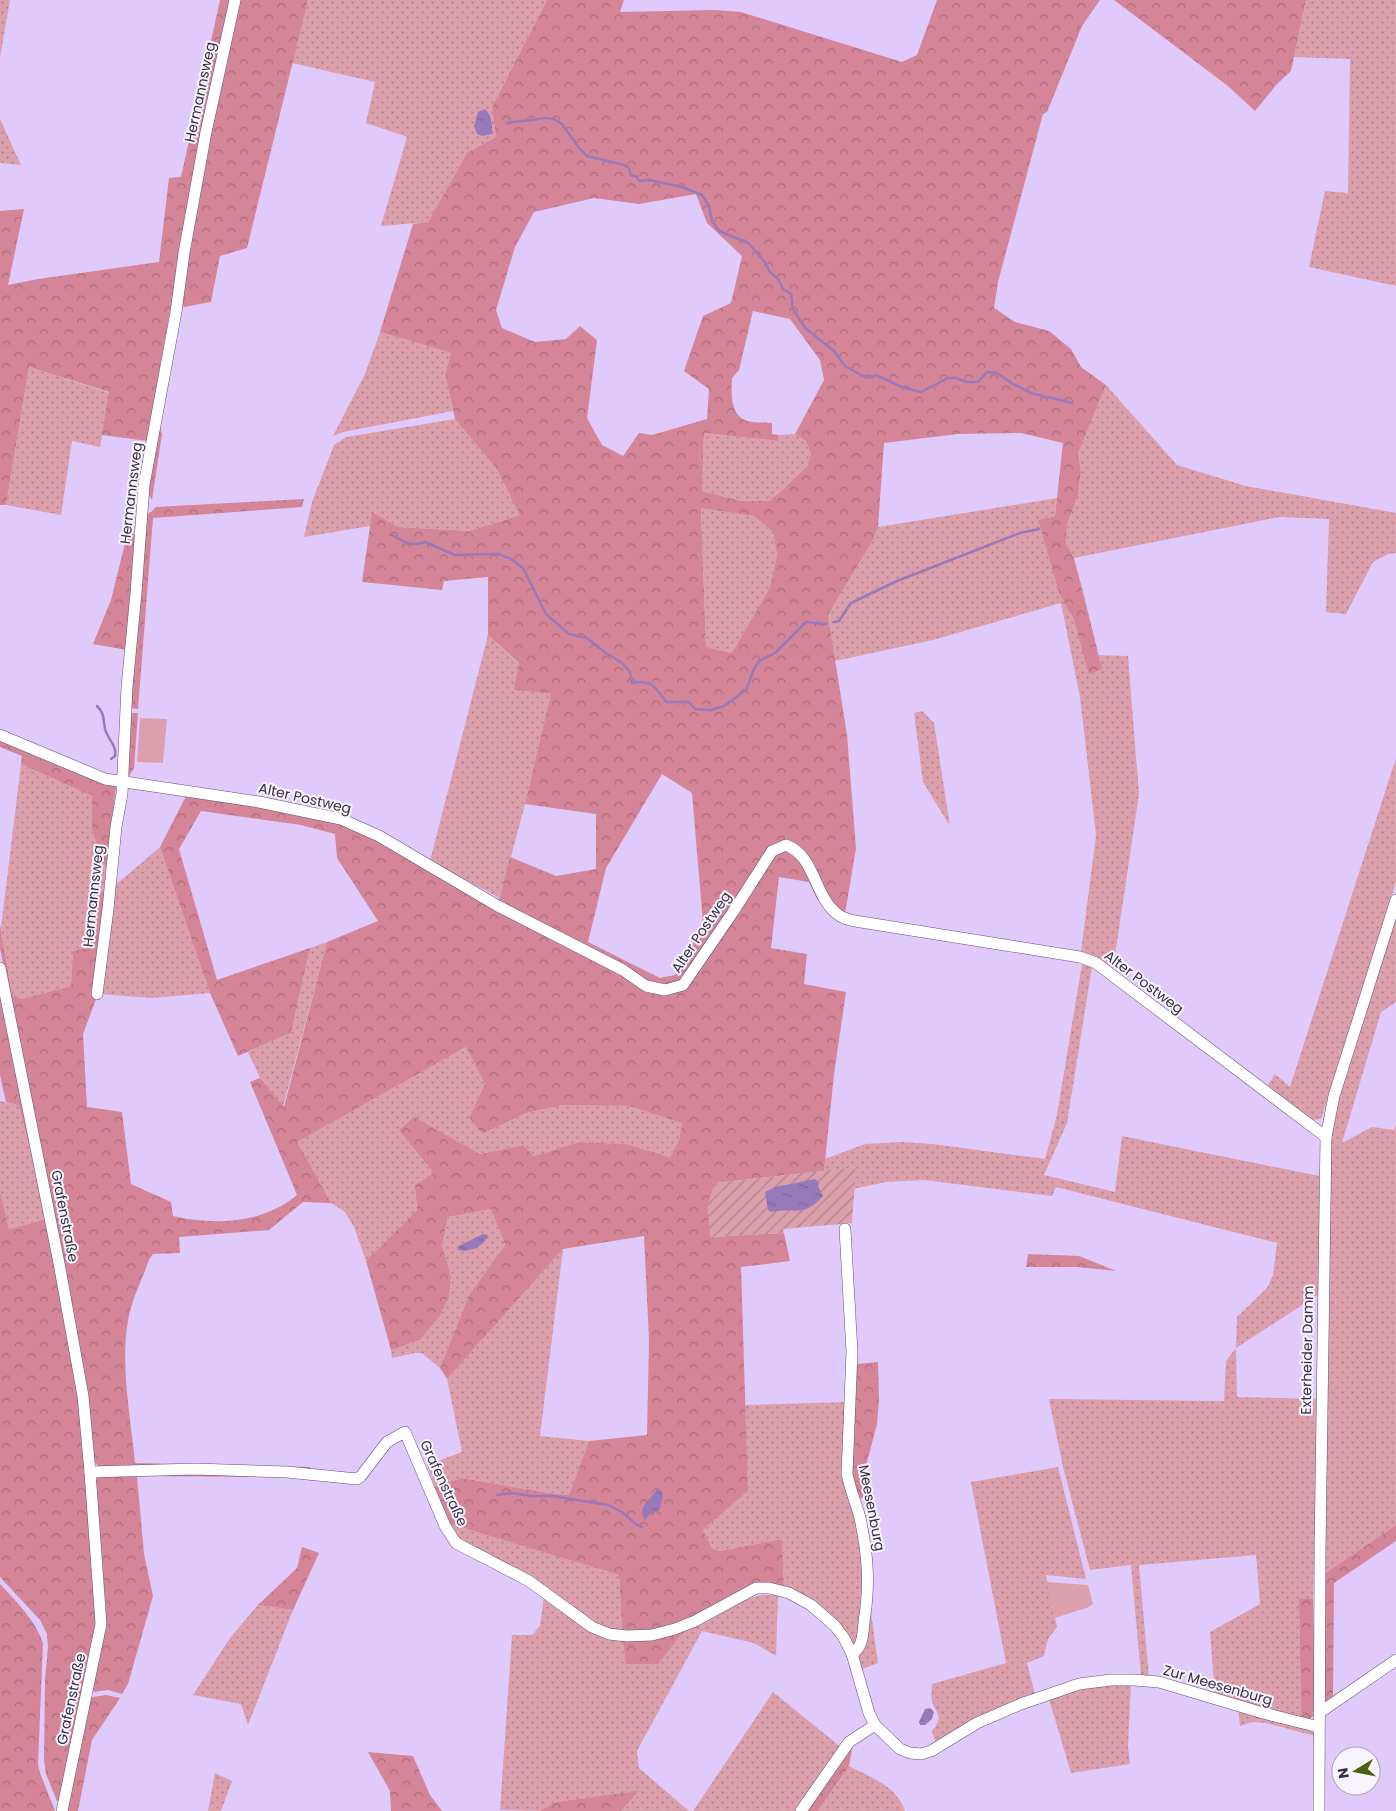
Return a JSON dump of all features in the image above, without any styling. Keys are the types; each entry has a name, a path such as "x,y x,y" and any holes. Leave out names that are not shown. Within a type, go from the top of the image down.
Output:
{"street":[{"name":"Hermannsweg","path":"96,994 108,909 116,827 122,794 121,782 130,647 144,485 176,312 184,253 206,132 235,0"},
{"name":"Alter Postweg","path":"0,735 105,779 259,802 341,819 379,836 498,906 623,970 646,986 665,990 683,985 772,851 786,845 794,848 801,854 810,867 822,896 841,917 855,921 1080,957 1096,963 1326,1137"},
{"name":"Exterheider Damm","path":"1319,1811 1326,1137 1334,1096 1396,900"},
{"name":"Grafenstraße","path":"0,968 57,1253 83,1396 90,1472 101,1624 62,1811"},
{"name":"Meesenburg","path":"845,1229 852,1352 847,1474 866,1548 868,1579 868,1596 862,1637 860,1646 852,1654"},
{"name":"Grafenstraße","path":"90,1472 195,1469 287,1472 357,1479 387,1442 405,1432 444,1526 456,1543 529,1581 592,1627 609,1634 652,1635 695,1621 756,1588 769,1588 789,1593 811,1605 824,1615 835,1626 852,1654"},
{"path":"801,1811 849,1742 875,1725 869,1713 852,1654"},
{"path":"1319,1713 1396,1660"},
{"name":"Zur Meesenburg","path":"875,1725 900,1749 910,1753 922,1754 977,1723 1021,1704 1079,1684 1111,1680 1134,1680 1159,1682 1263,1713 1319,1727"}],"shaded area":[{"path":"0,0 10,0 0,58"},
{"path":"308,0 547,0 492,107 496,137 467,153 428,222 381,226 407,137 366,123 375,82 292,63"},
{"path":"1306,0 1396,0 1396,286 1309,267 1325,191 1348,193 1350,59 1294,57"},
{"path":"0,119 21,165 0,163"},
{"path":"380,332 451,353 445,374 453,411 343,432 333,436 365,374"},
{"path":"29,367 110,393 100,447 72,441 61,515 6,505"},
{"path":"1106,385 1177,465 1246,486 1396,513 1396,553 1388,554 1373,562 1346,614 1326,612 1329,519 1280,517 1074,558 1066,543 1067,525 1078,495 1081,471 1078,453"},
{"path":"455,419 496,468 520,515 469,531 398,527 372,513 370,526 304,537 312,502 334,445 346,437"},
{"path":"704,433 778,441 778,435 795,434 806,441 811,454 807,466 769,501 741,501 702,491"},
{"path":"1057,498 1055,516 1038,520 1059,593 1101,669 1098,655 1128,656 1139,794 1113,969 1098,958 1081,952 1096,835 1080,697 1061,603 933,640 835,661 828,615 873,540 878,527"},
{"path":"701,507 754,516 773,532 777,555 770,587 732,653 706,647"},
{"path":"488,635 551,693 525,804 500,898 430,861"},
{"path":"922,711 934,723 950,826 923,782 914,713"},
{"path":"140,718 167,719 163,763 137,762"},
{"path":"1396,758 1396,882 1321,1119 1312,1120 1268,1085 1275,1074 1290,1087"},
{"path":"21,764 92,796 92,831 106,868 104,893 93,891 86,948 73,952 71,986 21,999 12,994 1,928"},
{"path":"160,847 210,993 152,998 98,994 112,888"},
{"path":"1396,916 1396,1002 1381,1012 1342,1143 1372,1127 1394,1130 1396,1125 1396,1525 1324,1574 1331,1130 1339,1095"},
{"path":"327,942 283,1107 260,1078 248,1052 291,1033 310,948"},
{"path":"1082,964 1092,967 1067,1123 1044,1175 1115,1192 1122,1136 1319,1176 1319,1294 1236,1348 1237,1317 1267,1288 1273,1275 1277,1243 1056,1187 1052,1196 924,1180 886,1182 853,1189 856,1167 824,1171 825,1159 865,1144 902,1142 933,1144 1045,1159 1057,1115"},
{"path":"466,1047 485,1084 469,1117 482,1134 526,1113 563,1105 629,1106 683,1123 679,1140 670,1157 626,1144 579,1142 534,1156 523,1145 480,1154 414,1118 399,1130 435,1173 415,1185 417,1210 366,1261 354,1227 345,1212 331,1203 296,1142"},
{"path":"0,1101 19,1105 46,1219 9,1229 0,1192"},
{"path":"856,1167 852,1223 783,1229 784,1233 710,1237 707,1205 715,1183"},
{"path":"491,1209 505,1245 469,1295 440,1368 422,1353 392,1358 391,1350 420,1340 440,1316 449,1297 451,1276 442,1245 448,1217"},
{"path":"563,1249 540,1436 589,1441 569,1495 463,1478 435,1486 427,1465 462,1452 447,1379"},
{"path":"1236,1348 1237,1397 1318,1399 1313,1599 1299,1599 1301,1719 1215,1694 1210,1632 1260,1604 1256,1555 1139,1565 1149,1677 1141,1676 1131,1565 1090,1570 1063,1467 1049,1399 1224,1401 1226,1361"},
{"path":"849,1402 859,1532 865,1579 856,1644 851,1643 784,1587 782,1539 720,1551 712,1548 703,1530 748,1491 745,1405"},
{"path":"1058,1467 1086,1579 1046,1575 1057,1627 1048,1639 1044,1656 1027,1663 1035,1694 936,1744 932,1731 939,1718 932,1701 932,1684 1006,1663 971,1482"},
{"path":"447,1523 619,1575 622,1630 610,1629 594,1624 459,1541"},
{"path":"1047,1582 1088,1585 1093,1604 1055,1618"},
{"path":"761,1595 778,1595 776,1656 754,1643 702,1631 637,1751 639,1768 689,1811 621,1811 638,1792 556,1802 540,1811 500,1810 512,1635 532,1635 540,1626 544,1596 607,1638 699,1626 748,1599"},
{"path":"258,1605 293,1610 248,1725 241,1704 193,1695 230,1638"},
{"path":"870,1605 878,1663 860,1670 856,1655"},
{"path":"1131,1682 1128,1746 1130,1764 1071,1773 1049,1699 1079,1688"},
{"path":"773,1692 842,1748 798,1811 693,1811"},
{"path":"1238,1708 1309,1728 1315,1736 1266,1723 1252,1722 1240,1726"},
{"path":"849,1766 882,1783 896,1795 905,1811 818,1811"},
{"path":"215,1773 232,1781 221,1811 208,1811"}],"green space":[{"path":"220,0 308,0 247,248 220,256 211,302 184,307 180,303 179,259 147,441 102,435 109,392 29,367 6,505 0,505 0,211 24,209 8,285 159,262 169,178 181,177"},
{"path":"547,0 624,0 620,12 715,10 741,12 902,62 917,55 937,0 1100,0 1082,26 1047,112 1043,114 998,282 994,308 1015,322 1049,331 1071,349 1081,367 1106,385 1078,453 1081,471 1078,495 1067,525 1066,543 1074,558 1102,669 1089,674 1074,620 1059,593 1038,520 1055,516 1063,443 1021,433 958,434 884,443 878,527 873,540 828,615 847,735 856,848 845,914 829,912 817,899 809,882 779,877 771,948 807,954 804,984 846,992 834,1074 824,1171 715,1183 710,1237 784,1233 790,1261 741,1267 748,1491 703,1530 712,1548 720,1551 782,1539 784,1587 767,1584 652,1633 622,1630 619,1575 447,1523 432,1491 435,1486 462,1478 569,1495 589,1441 647,1435 649,1340 644,1236 563,1249 447,1379 440,1368 469,1295 505,1245 491,1209 448,1217 442,1245 451,1276 449,1297 440,1316 420,1340 391,1350 366,1261 417,1210 415,1185 434,1173 399,1130 414,1117 480,1154 523,1145 534,1156 579,1142 626,1144 670,1157 679,1140 682,1123 629,1106 563,1105 526,1113 482,1134 469,1117 485,1084 466,1047 297,1142 331,1203 303,1202 269,1230 179,1237 180,1253 153,1254 129,1313 125,1355 135,1463 310,1467 309,1471 101,1468 94,1461 91,1452 89,1441 89,1406 0,948 0,924 12,994 21,999 71,986 73,951 86,948 93,891 104,893 98,994 83,1034 87,1107 122,1112 131,1184 171,1202 173,1216 205,1221 238,1220 270,1212 297,1195 250,1082 260,1078 284,1107 327,942 378,921 337,858 335,834 301,825 201,811 179,849 217,980 310,948 291,1033 238,1056 210,993 160,847 186,796 247,804 339,823 382,843 488,907 500,898 510,857 556,876 596,869 596,814 525,804 551,693 514,690 519,663 488,635 488,577 444,581 442,590 362,582 372,512 398,527 469,531 520,515 496,468 455,419 445,374 451,353 380,332 413,224 428,222 467,153 496,137 492,107","holes":["696,194 707,223 742,256 731,303 703,316 684,371 709,389 707,419 652,435 639,433 623,456 602,445 587,418 597,340 580,326 566,339 535,342 502,328 496,310 515,247 534,212 594,198 639,204","753,311 790,319 820,360 824,380 795,434 806,441 811,454 807,466 769,501 741,501 702,491 704,433 778,441 778,435 772,434 772,423 745,420 736,412 732,399 732,378 739,370","701,508 754,516 773,532 777,555 770,587 732,653 706,647","662,774 692,793 703,923 675,975 660,978 588,942 606,868"]},
{"path":"1114,0 1306,0 1291,71 1277,84 1255,111 1228,86"},
{"path":"158,422 162,434 152,500 146,491"},
{"path":"304,499 302,507 153,518 138,709 130,708 144,515 156,507"},
{"path":"128,531 137,536 127,650 93,644 111,600"},
{"path":"138,713 134,768 128,778 129,715"},
{"path":"0,737 110,782 116,787 106,868 92,831 92,796 21,764 22,756 0,747"},
{"path":"0,983 45,1213 19,1105 6,1102 0,1075"},
{"path":"0,1192 9,1229 46,1219 73,1358 83,1432 99,1617 59,1802 46,1774 44,1760 47,1634 40,1620 0,1577"},
{"path":"1028,1254 1079,1256 1116,1271 1077,1267 1026,1267"},
{"path":"878,1362 879,1399 877,1424 862,1481 865,1497 856,1500 850,1477 857,1364"},
{"path":"144,1472 272,1477 137,1476 144,1554 153,1596 128,1684 122,1694 108,1690 94,1692 92,1689 106,1612 96,1481 99,1476"},
{"path":"1396,1525 1396,1541 1334,1583 1333,1696 1324,1702 1324,1574"},
{"path":"302,1547 319,1553 293,1610 258,1605 297,1568"},
{"path":"0,1584 30,1619 43,1643 38,1764 55,1811 0,1811"},
{"path":"1299,1599 1313,1599 1315,1714 1309,1720 1301,1719"},
{"path":"686,1628 658,1664 626,1664 623,1639"},
{"path":"106,1695 120,1698 92,1740 78,1811 65,1811 89,1701 93,1697"},
{"path":"853,1744 849,1766 818,1811 798,1811"},
{"path":"368,1752 413,1756 430,1795 442,1811 391,1811 390,1791"},
{"path":"639,1791 621,1811 540,1811 556,1802"}],"water":[{"path":"485,109 492,124 492,134 482,136 477,134 474,126 478,112"},
{"path":"815,1179 819,1183 818,1186 823,1196 810,1207 799,1210 771,1212 768,1210 765,1192 775,1187"},
{"path":"483,1234 488,1235 484,1242 476,1248 458,1250 459,1246"},
{"path":"657,1489 660,1489 663,1494 660,1509 649,1515 645,1520 642,1511"},
{"path":"930,1708 934,1712 932,1719 925,1725 920,1725 919,1722 925,1709"}],"waterway":[{"path":"507,123 546,118 554,119 562,124 587,156 624,165 629,168 631,175 637,177 639,181 649,180 682,187 702,195 709,206 712,221 719,231 748,243 765,262 769,271 778,279 783,289 791,294 793,309 805,328 834,351 845,366 861,375 870,378 876,375 902,387 921,392 948,378 978,382 987,372 997,373 1031,393 1072,403"},
{"path":"834,622 839,621 851,603 897,581 1020,533 1039,529"},
{"path":"392,535 412,544 425,542 455,555 498,554 511,559 523,568 546,614 569,634 587,638 607,654 621,662 630,672 632,683 649,683 656,688 666,702 689,702 695,709 711,710 724,706 746,690 759,661 775,653 806,622 826,624"},
{"path":"97,706 103,714 106,733 115,749 115,756 111,759"},
{"path":"497,1495 511,1493 552,1496 608,1505 622,1512 642,1527"}]}
